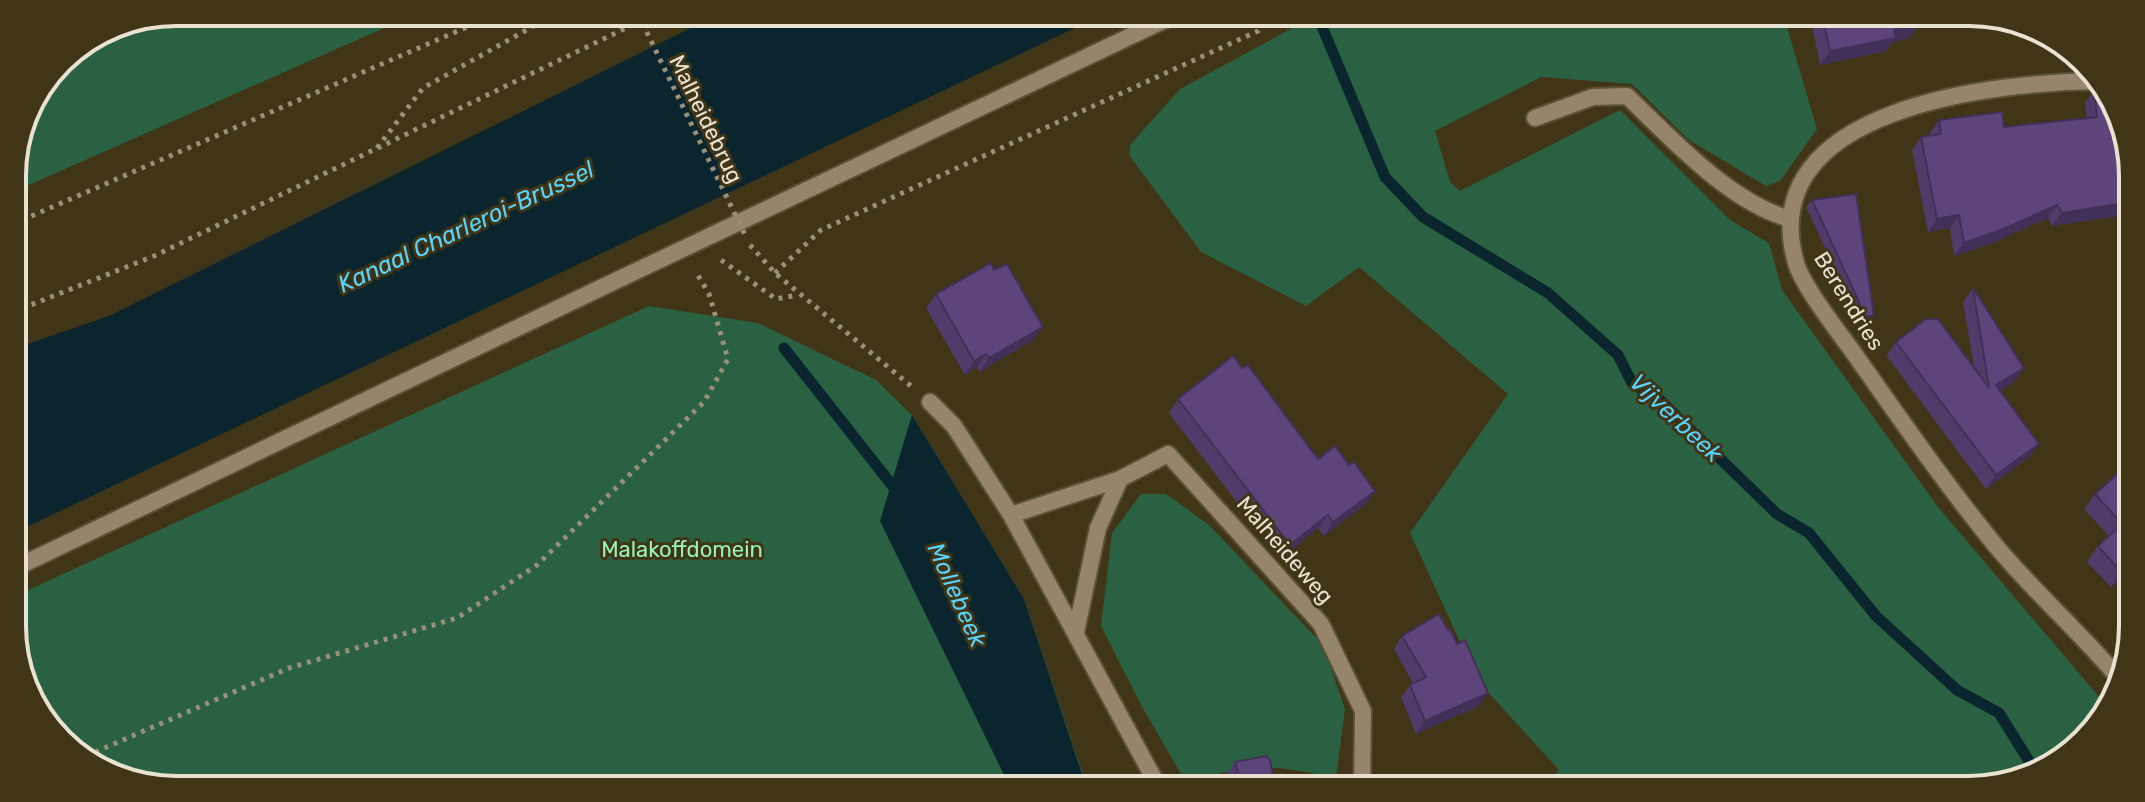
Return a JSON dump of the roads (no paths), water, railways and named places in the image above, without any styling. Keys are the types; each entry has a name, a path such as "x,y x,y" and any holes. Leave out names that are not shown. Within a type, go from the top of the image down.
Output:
{"street":[{"path":"26,563 480,343 691,247 1152,26"},
{"name":"Berendries","path":"2085,82 2011,85 1904,109 1847,136 1807,170 1790,219 1797,265 1899,417 1992,541 2112,671"},
{"path":"1535,118 1593,97 1627,96 1699,164 1771,214 1790,219"},
{"path":"930,402 954,426 1011,515 1153,776"},
{"name":"Malheideweg","path":"1011,515 1120,479 1168,454 1321,624 1363,711 1362,776"},
{"path":"1076,632 1098,528 1120,479"}],"water":[{"name":"Kanaal Charleroi-Brussel","path":"695,26 1079,26 26,527 26,345 109,316"},
{"path":"912,415 1024,599 1083,776 1005,776 880,521"}],"waterway":[{"name":"Vijverbeek","path":"1322,26 1385,177 1423,217 1548,293 1618,355 1632,383 1661,401 1777,514 1809,533 1876,616 1957,690 1999,713 2030,763"},
{"name":"Mollebeek","path":"784,348 899,494"}],"park label":[{"name":"Malakoffdomein","path":"682,549"}]}
